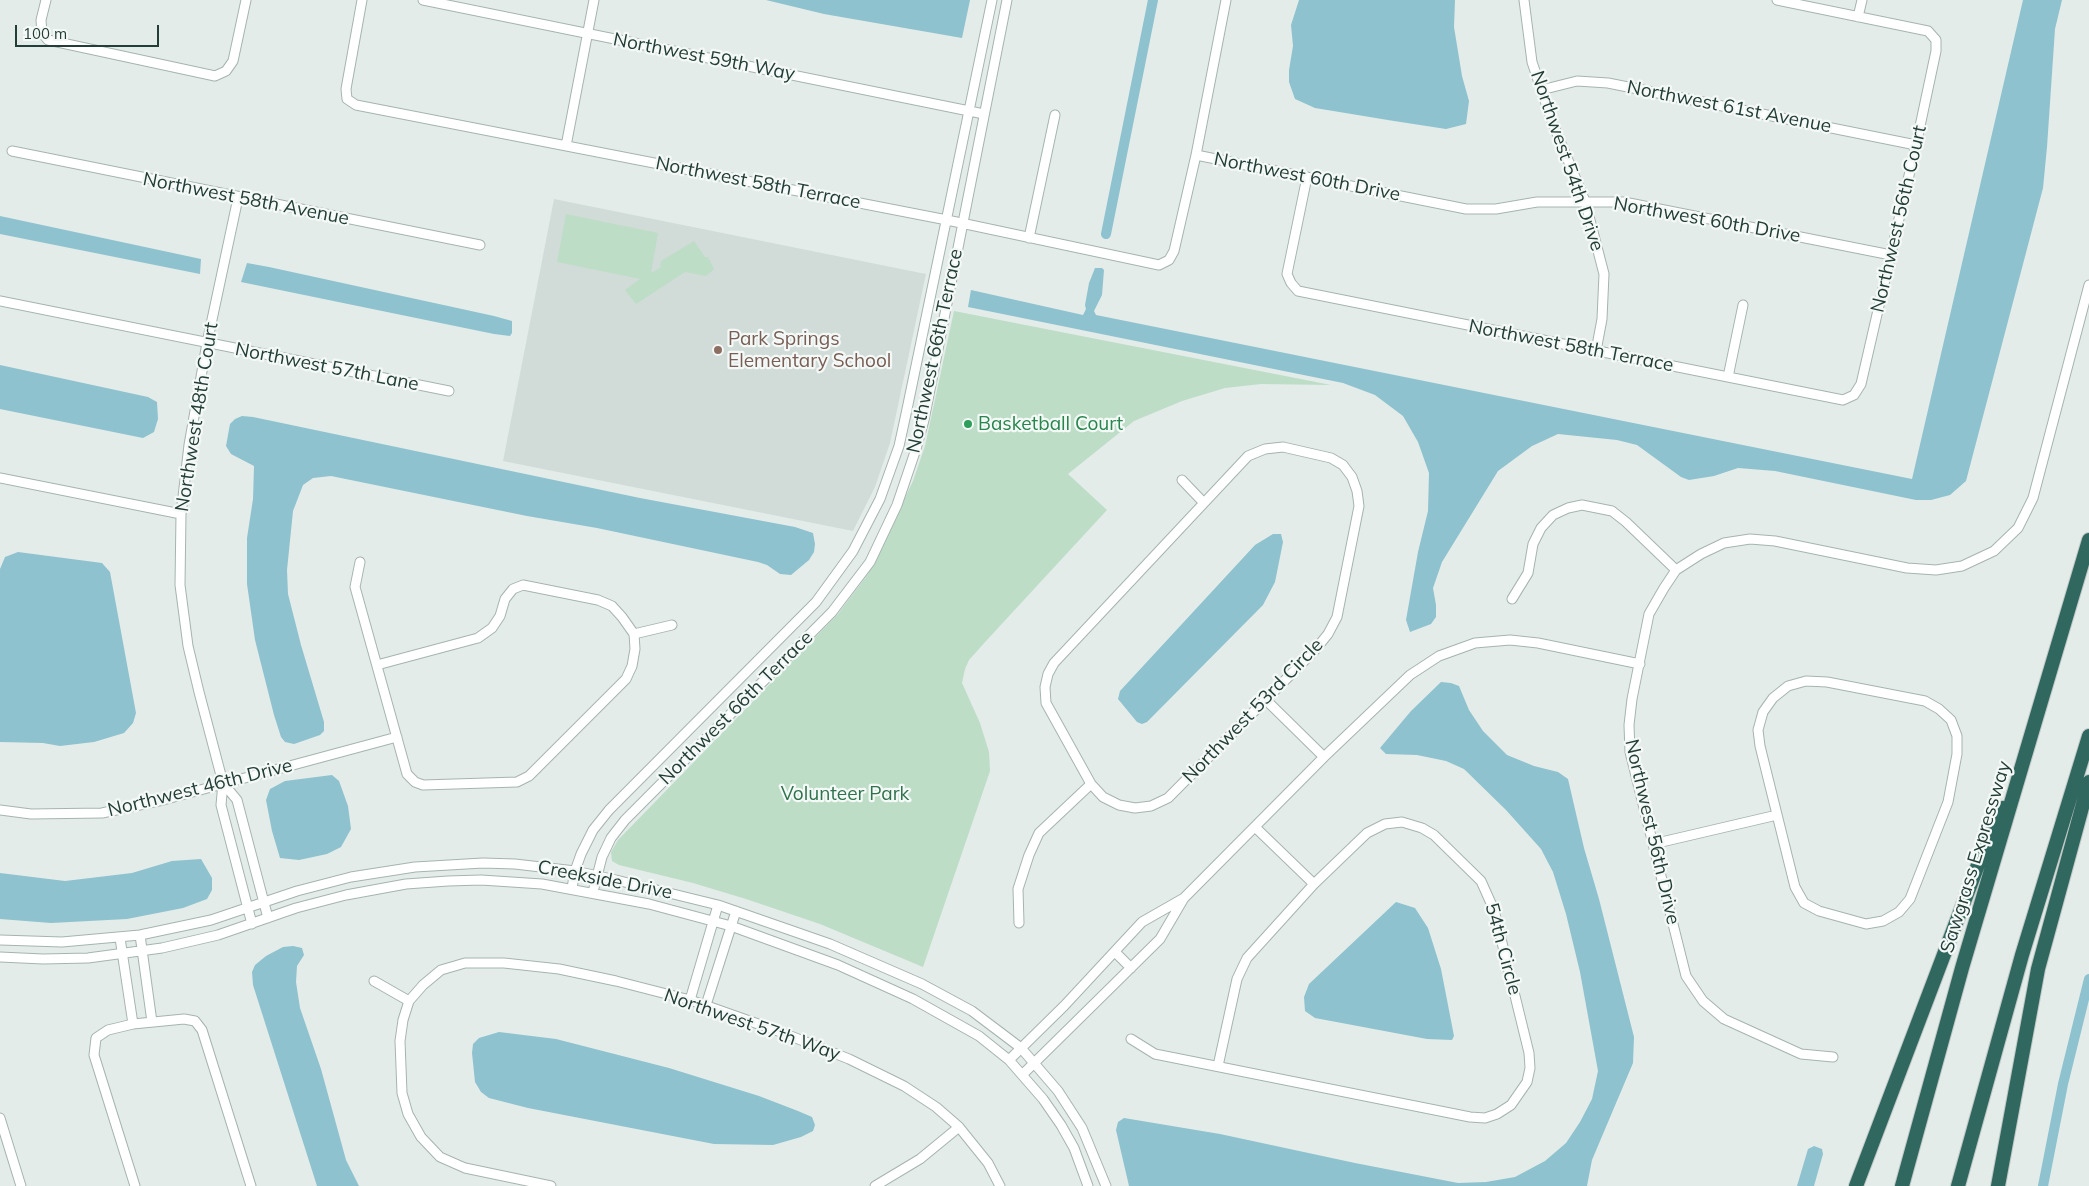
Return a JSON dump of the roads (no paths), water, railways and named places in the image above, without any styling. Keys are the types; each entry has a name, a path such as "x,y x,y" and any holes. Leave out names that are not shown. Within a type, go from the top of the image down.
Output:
{"highway":[{"name":"Sawgrass Expressway","path":"1902,1186 1960,977 2089,540"},
{"path":"1958,1186 2018,972 2089,736"},
{"path":"1856,1186 1990,836 2023,764"},
{"path":"1998,1186 2038,969 2089,782"}],"street":[{"path":"46,0 41,20 42,33 48,40 214,76 226,71 233,61 246,0"},
{"name":"Northwest 58th Terrace","path":"362,0 346,88 347,99 356,105 947,220 1159,265 1168,260 1174,251 1196,155"},
{"name":"Northwest 59th Way","path":"423,0 984,114"},
{"path":"566,146 594,0"},
{"name":"Northwest 66th Terrace","path":"572,888 574,871 593,830 609,810 816,602 853,551 880,499 899,446 992,0"},
{"name":"Northwest 66th Terrace","path":"593,892 602,857 611,838 625,820 832,612 870,562 897,505 916,449 935,362 1007,0"},
{"path":"1196,155 1226,0"},
{"name":"Northwest 54th Drive","path":"1524,0 1532,62 1553,124 1585,201 1604,274 1602,319 1596,351"},
{"path":"1777,0 1858,16 1862,0"},
{"name":"Northwest 56th Court","path":"1854,395 1861,384 1936,51 1936,40 1928,31 1858,16"},
{"name":"Northwest 61st Avenue","path":"1541,90 1577,81 1608,83 1916,144"},
{"path":"1029,238 1055,115"},
{"name":"Northwest 58th Avenue","path":"12,151 238,198 480,245"},
{"name":"Northwest 60th Drive","path":"1196,155 1466,209 1496,209 1537,202 1624,202 1891,255"},
{"name":"Northwest 58th Terrace","path":"1308,177 1287,274 1291,283 1298,291 1843,400 1854,395"},
{"name":"Northwest 48th Court","path":"238,198 207,343 189,445 182,514 180,585 188,646 198,692 223,783 221,805 252,924"},
{"name":"Northwest 56th Drive","path":"1832,1058 1801,1054 1724,1019 1703,1001 1686,976 1630,752 1629,725 1649,614 1676,570 1701,554 1724,543 1750,539 1775,541 1907,568 1936,570 1962,566 1994,551 2018,528 2033,498 2089,285"},
{"name":"Northwest 57th Lane","path":"0,301 449,391"},
{"path":"1728,377 1743,305"},
{"path":"918,358 935,362"},
{"name":"Northwest 53rd Circle","path":"1283,447 1330,458 1342,465 1352,477 1357,491 1359,506 1336,617 1328,634 1265,699 1168,798 1151,806 1134,808 1119,805 1103,797 1091,784 1046,703 1045,688 1048,674 1054,663 1248,456 1265,449 1283,447"},
{"path":"0,478 182,514"},
{"path":"1182,480 1203,502"},
{"path":"1512,600 1528,573 1533,544 1541,528 1553,515 1568,508 1582,505 1612,511 1676,570"},
{"path":"360,562 355,587 397,737 408,774 415,782 423,785 517,782 528,776 626,679 636,650 634,634 622,616 612,606 598,600 523,585 513,590 505,599 500,616 492,628 478,638 377,665"},
{"path":"634,634 672,625"},
{"path":"1009,1060 1142,922 1184,898 1256,828 1324,757 1410,675 1439,656 1475,643 1510,640 1538,643 1640,664"},
{"path":"1806,681 1827,682 1925,701 1939,709 1950,720 1957,736 1957,754 1948,802 1910,899 1899,912 1883,921 1866,924 1819,911 1804,903 1795,887 1776,815 1758,730 1763,712 1773,698 1788,686 1806,681"},
{"path":"1265,699 1324,757"},
{"name":"Northwest 46th Drive","path":"0,810 31,814 102,813 163,800 397,737"},
{"name":"Northwest 48th Court","path":"223,783 237,800 268,918"},
{"path":"1019,923 1018,889 1039,833 1091,784"},
{"path":"1653,844 1776,815"},
{"name":"54th Circle","path":"1130,1039 1155,1054 1470,1117 1485,1118 1497,1114 1511,1105 1527,1082 1530,1068 1529,1053 1494,910 1489,895 1481,881 1434,836 1422,828 1402,822 1385,824 1367,833 1314,884 1247,958 1237,978 1218,1066"},
{"path":"1256,828 1314,884"},
{"name":"Creekside Drive","path":"0,940 62,942 140,935 203,922 297,891 351,877 415,867 483,863 515,864 574,871 718,905 830,944 922,984 972,1011 1021,1048 1058,1092 1082,1128 1106,1186"},
{"name":"Creekside Drive","path":"0,957 43,959 122,955 142,952 192,943 337,897 406,884 481,880 542,884 593,892 649,904 730,926 838,965 913,999 979,1036 1023,1074 1061,1125 1074,1148 1088,1186"},
{"path":"1023,1074 1160,940 1184,898"},
{"path":"690,1000 718,905"},
{"path":"706,1005 736,911"},
{"path":"140,935 152,1022"},
{"path":"120,938 133,1024"},
{"path":"1115,952 1131,968"},
{"name":"Northwest 57th Way","path":"551,1186 465,1168 440,1158 420,1137 408,1114 402,1093 400,1041 403,1020 409,1001 423,985 441,970 465,963 559,969 690,1000 778,1031 856,1063 904,1086 936,1107 959,1127 988,1163 1000,1186"},
{"path":"374,981 409,1001"},
{"path":"135,1186 94,1055 96,1038 108,1030 133,1024 184,1019 195,1021 202,1030 251,1186"},
{"path":"0,1118 2,1134 21,1186"},
{"path":"875,1186 920,1159 959,1127"}],"water":[{"path":"766,0 970,0 962,38 824,14"},
{"path":"1299,0 1455,0 1454,27 1462,76 1469,101 1466,124 1446,129 1315,108 1295,99 1289,82 1289,70 1293,46 1291,25"},
{"path":"2023,0 2062,0 2055,29 2043,188 1966,481 1950,495 1931,500 1916,500 1775,471 1738,468 1714,476 1689,480 1681,477 1637,445 1617,440 1558,434 1532,446 1498,471 1442,562 1433,588 1436,617 1431,624 1410,632 1406,620 1418,552 1428,511 1429,473 1418,442 1403,416 1375,395 1343,383 968,307 971,290 1083,315 1086,309 1089,283 1095,268 1102,268 1104,270 1102,295 1094,311 1096,315 1912,479"},
{"path":"0,216 201,259 200,274 0,234"},
{"path":"247,263 494,316 512,321 512,333 510,336 494,334 241,282"},
{"path":"0,365 148,397 157,402 158,419 154,432 143,438 0,409"},
{"path":"242,416 640,498 795,527 813,533 814,552 809,560 791,575 780,574 767,565 758,562 597,528 527,516 331,476 313,478 303,485 293,511 287,570 288,594 324,722 324,731 320,735 294,744 285,742 281,737 274,715 255,640 247,584 247,538 253,499 254,466 231,454 226,446 230,424"},
{"path":"1273,534 1281,534 1283,542 1275,582 1263,605 1147,722 1142,724 1137,722 1118,699 1120,691 1255,545"},
{"path":"18,552 102,563 110,572 136,713 133,723 124,733 94,742 60,746 43,743 0,742 0,569 5,557"},
{"path":"1441,682 1459,686 1469,710 1483,731 1507,755 1534,766 1558,772 1568,779 1584,848 1634,1037 1633,1063 1592,1160 1587,1186 1129,1186 1116,1130 1118,1122 1124,1118 1220,1134 1458,1183 1486,1182 1515,1177 1545,1161 1566,1143 1580,1122 1592,1099 1598,1071 1580,972 1566,914 1553,872 1541,849 1506,810 1464,769 1446,761 1417,755 1386,754 1380,748 1411,711"},
{"path":"332,775 339,781 348,806 351,829 341,847 327,854 299,860 280,858 266,800 270,789 285,781"},
{"path":"201,859 212,878 212,890 207,899 183,908 127,919 51,923 0,919 0,873 65,881 132,873 172,861"},
{"path":"1396,902 1415,908 1428,928 1441,969 1454,1036 1452,1040 1427,1039 1315,1018 1305,1011 1304,997 1309,984"},
{"path":"293,946 302,948 304,955 297,966 296,982 300,1008 321,1069 346,1160 359,1186 317,1186 253,985 252,972 255,965 266,956 283,947"},
{"path":"499,1032 556,1039 669,1068 759,1096 798,1111 812,1117 815,1125 813,1131 801,1137 773,1145 714,1144 528,1108 489,1098 481,1092 475,1082 473,1044 479,1038"},
{"path":"1814,1146 1822,1149 1823,1154 1814,1186 1797,1186 1808,1149"}],"waterway":[{"path":"1106,234 1153,0"},
{"path":"2043,1186 2063,1084 2089,979"}],"place":[{"name":"Park Springs Elementary School","path":"718,350"},
{"name":"Basketball Court","path":"968,424"}],"park label":[{"name":"Volunteer Park","path":"845,794"}]}
